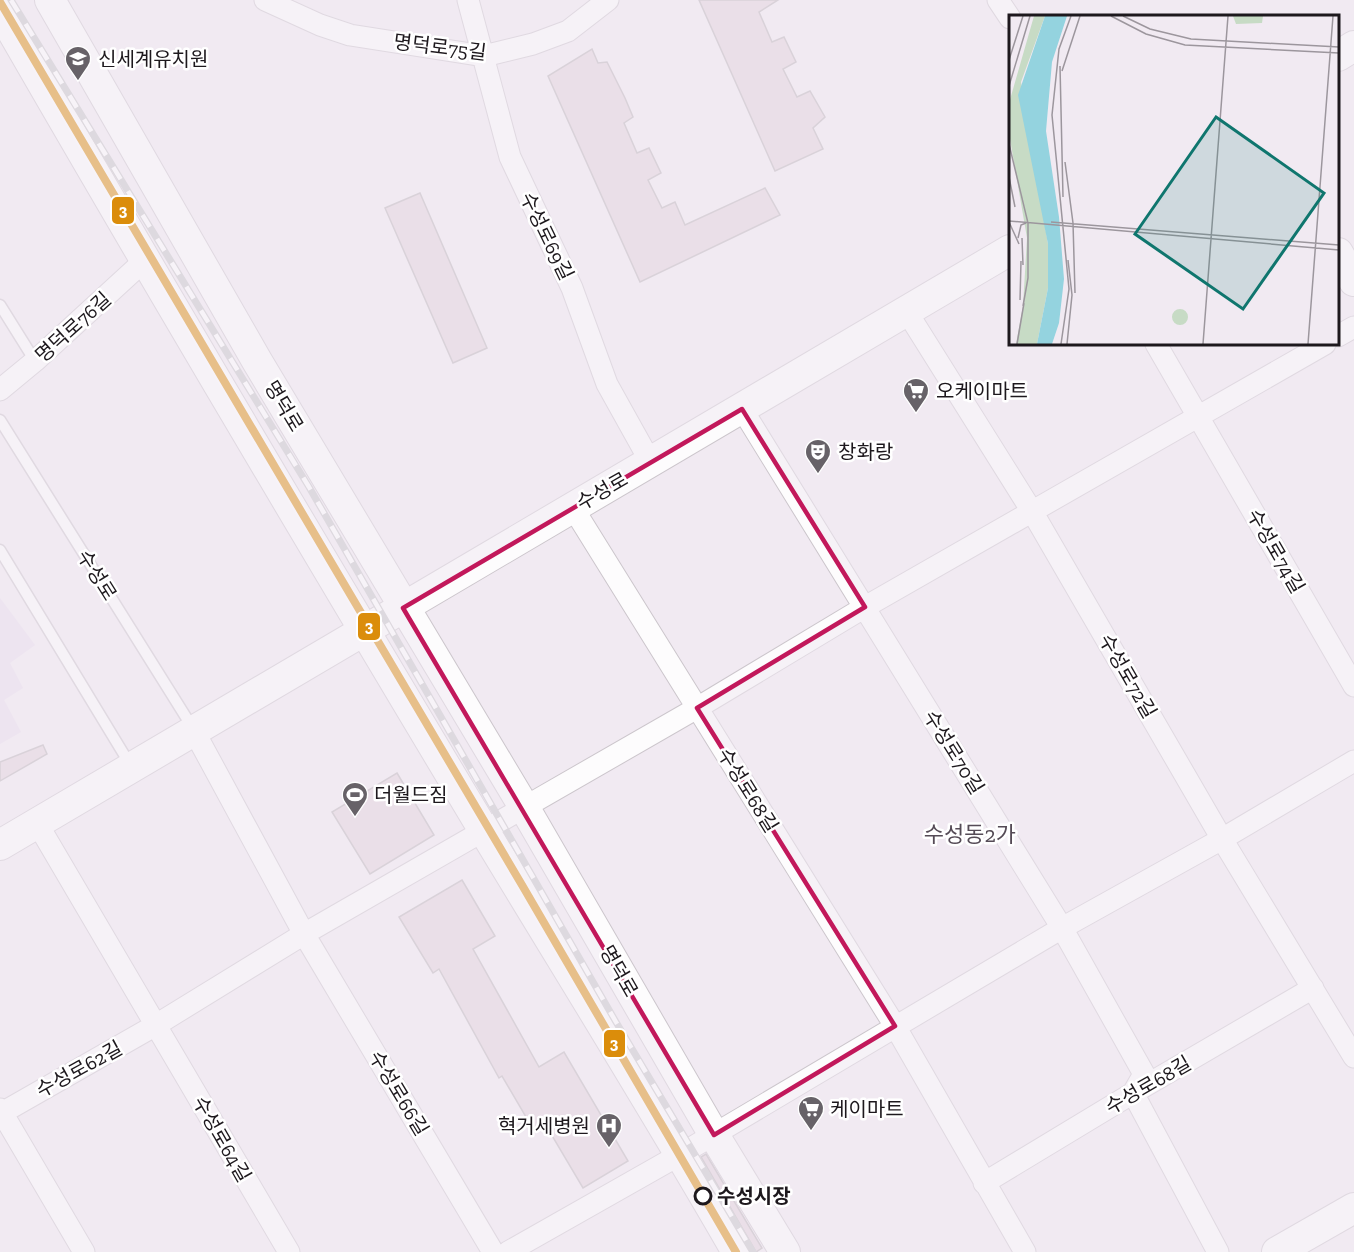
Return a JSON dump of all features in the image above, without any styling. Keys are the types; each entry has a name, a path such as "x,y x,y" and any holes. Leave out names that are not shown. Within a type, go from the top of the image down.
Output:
{"main road":[{"name":"명덕로","path":"50,0 257,361 524,807 714,1135 785,1252"},
{"path":"0,10 144,261 484,830 681,1154 737,1252"},
{"path":"1339,55 1354,46"},
{"name":"수성로","path":"0,845 1009,251"},
{"path":"1339,255 1354,281"},
{"path":"1277,1252 1354,1208"}],"street":[{"name":"명덕로75길","path":"265,0 320,25 350,35 484,56 533,44 568,31 608,0"},
{"name":"수성로69길","path":"468,0 510,157 572,288 607,384 651,463"},
{"path":"998,0 1009,15"},
{"name":"명덕로76길","path":"0,390 144,261"},
{"name":"수성로72길","path":"907,312 1033,513 1222,839 1354,1057"},
{"path":"1339,335 1354,327"},
{"name":"수성로74길","path":"1157,345 1354,686"},
{"path":"156,1025 304,934 697,708 865,607 1323,345"},
{"name":"수성로70길","path":"742,409 1062,928 1144,1074 1133,1093"},
{"name":"수성로68길","path":"573,508 895,1026 1025,1252"},
{"name":"수성로66길","path":"194,731 304,934 493,1252"},
{"path":"508,1252 714,1135 1062,928 1222,839 1354,761"},
{"name":"수성로64길","path":"37,823 288,1252"},
{"name":"수성로68길","path":"984,1183 1313,988"},
{"name":"수성로62길","path":"84,1252 1,1112 156,1025"},
{"path":"1133,1093 1218,1252"}],"lane":[{"path":"0,305 35,361"},
{"name":"수성로","path":"0,420 194,731"},
{"path":"0,550 132,768"}],"highlighted area":[{"path":"742,409 865,607 697,708 895,1026 714,1135 403,608"}],"shaded area":[{"path":"0,598 35,645 10,663 23,688 4,700 21,732 0,744"}],"building":[{"path":"699,0 778,0 759,12 772,42 784,37 796,62 783,69 797,97 810,91 825,117 813,128 823,149 775,171"},
{"path":"592,49 598,63 607,62 625,98 633,117 624,123 637,153 649,148 661,173 648,180 662,208 675,202 685,225 765,188 780,215 640,282 548,76"},
{"path":"420,193 487,348 453,363 385,208"},
{"path":"43,745 47,754 0,781 0,762"},
{"path":"397,773 434,835 370,874 332,812"},
{"path":"462,880 495,936 473,949 539,1067 564,1052 628,1161 583,1188 544,1122 533,1129 502,1076 499,1078 439,969 433,973 399,917"},
{"path":"706,1154 762,1248 756,1252 701,1157"}],"railway":[{"path":"11,0 309,487 616,1022 753,1252"}],"transit line":[{"name":"3","path":"0,2 522,885 736,1252"}],"place":[{"name":"신세계유치원","path":"78,82"},
{"name":"오케이마트","path":"916,414"},
{"name":"창화랑","path":"818,475"},
{"name":"더월드짐","path":"355,818"},
{"name":"케이마트","path":"811,1132"},
{"name":"혁거세병원","path":"609,1149"},
{"name":"수성시장","path":"703,1196"}],"district":[{"name":"수성동2가","path":"970,834"}]}
